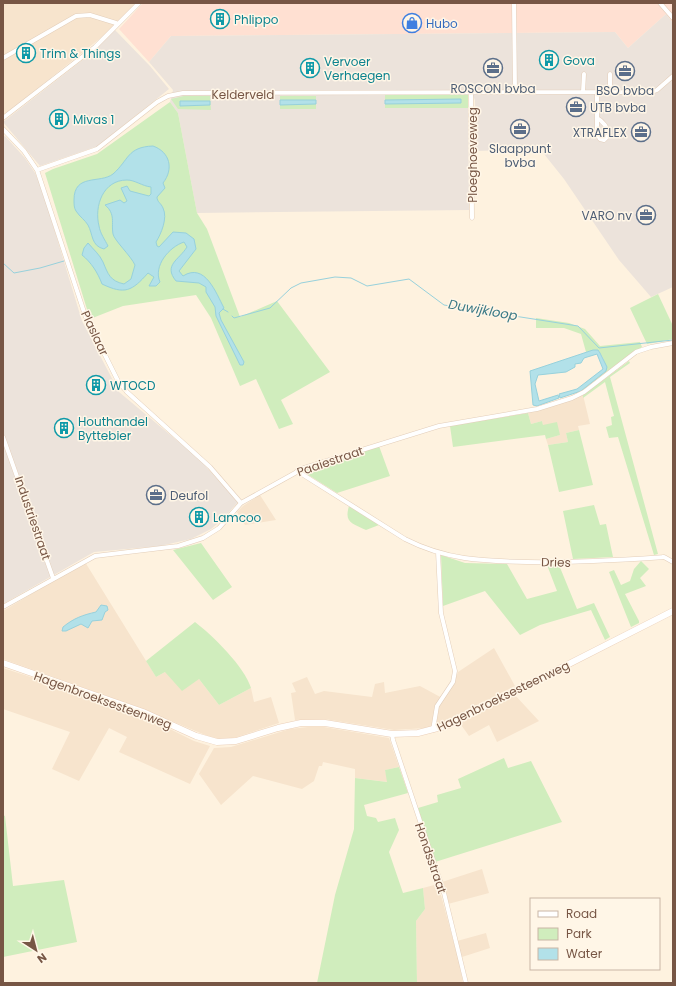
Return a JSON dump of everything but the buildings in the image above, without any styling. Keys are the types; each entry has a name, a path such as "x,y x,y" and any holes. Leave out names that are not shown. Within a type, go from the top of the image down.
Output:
{"street":[{"path":"3,118 95,47 139,3"},
{"path":"514,3 515,92"},
{"path":"660,3 673,18"},
{"path":"3,58 76,16 90,15 116,23 117,25"},
{"path":"583,92 584,74"},
{"path":"610,74 610,92"},
{"name":"Kelderveld","path":"37,170 97,148 157,102 168,96 471,92 610,92 657,90 673,76"},
{"name":"Ploeghoeveweg","path":"471,92 472,218"},
{"path":"597,92 597,118 597,134 600,139 604,140 609,135 609,131 601,120 597,118"},
{"name":"Plaslaar","path":"3,129 24,151 37,170 85,315 118,381 127,392 210,467 241,503"},
{"name":"Paaiestraat","path":"3,607 95,556 178,546 195,542 219,528 241,503 298,471 439,426 545,407 572,398 584,392 636,352 650,347 673,343"},
{"name":"Industriestraat","path":"3,437 53,578"},
{"name":"Dries","path":"298,471 405,539 422,548 466,560 573,563 664,558 673,562"},
{"path":"433,730 437,706 453,682 455,671 441,612 438,552"},
{"name":"Hagenbroeksesteenweg","path":"3,663 143,712 208,741 236,741 278,728 301,723 324,723 392,734 418,734 449,725 673,611"},
{"name":"Hondsstraat","path":"392,734 444,893 466,983"}],"shaded area":[{"path":"3,3 137,3 113,28 3,116"},
{"path":"143,3 673,3 673,23 666,14 628,48 615,32 171,36 149,62 119,29"},
{"path":"666,14 673,23 673,287 651,297 619,260 564,179 540,149 476,151 475,100 471,92 468,94 469,210 197,213 178,113 170,102 173,90 149,62 171,36 615,32 628,48"},
{"path":"115,30 150,66 169,89 98,146 40,166 3,122 94,51"},
{"path":"5,136 25,158 35,173 42,189 82,321 119,392 199,459 238,502 222,520 211,529 191,539 160,546 94,552 3,604 3,137"},
{"path":"583,395 590,424 578,426 579,430 566,433 568,442 548,445 546,439 560,435 543,425 542,421 531,424 528,413"},
{"path":"260,495 276,520 245,525 237,512 243,506"},
{"path":"85,562 156,677 165,672 199,679 219,705 251,688 254,702 271,697 279,723 234,738 220,739 210,737 138,707 3,659 3,611"},
{"path":"494,648 515,686 445,722 426,728 394,730 324,719 295,720 291,693 296,692 292,683 307,677 315,694 324,691 372,697 375,684 384,682 385,693 420,686 444,699 453,685 458,672"},
{"path":"3,668 74,691 162,725 194,741 210,746 190,784 119,752 127,737 109,728 79,781 52,769 70,732 3,709"},
{"path":"514,694 539,721 497,742 489,725 469,736 459,722"},
{"path":"324,727 389,738 399,767 385,770 388,782 355,778 355,769 323,762 322,766 319,766 314,781 302,789 253,776 221,805 199,774 214,748 231,747 290,729"},
{"path":"482,869 489,893 448,904 442,882"},
{"path":"438,884 459,962 463,983 417,983 416,921 425,909 423,888"},
{"path":"486,933 490,948 462,957 457,941"}],"green space":[{"path":"468,94 468,108 385,108 385,95"},
{"path":"184,96 210,96 211,110 178,109 171,99"},
{"path":"280,96 316,96 316,109 280,109"},
{"path":"170,102 178,113 197,213 207,229 240,317 277,301 330,372 281,400 293,424 279,429 256,379 240,386 211,318 196,295 123,306 90,319 45,173 97,154"},
{"path":"658,294 673,326 673,339 647,344 630,308"},
{"path":"536,318 569,323 585,329 600,346 640,342 642,347 584,390 575,394 606,371 603,358 598,350 586,352 581,334 564,328 536,328"},
{"path":"629,361 630,363 610,377 658,554 654,555 618,437 609,438 606,427 612,425 611,417 614,416 605,382 583,398 583,395"},
{"path":"528,413 531,424 542,421 543,425 557,422 560,435 546,439 545,435 453,447 450,426"},
{"path":"579,430 593,485 559,492 548,445 568,442 566,433"},
{"path":"379,446 390,476 337,493 302,471"},
{"path":"594,505 600,525 606,524 613,557 573,559 563,511"},
{"path":"349,506 379,525 366,530 353,524 348,519"},
{"path":"201,543 232,587 213,600 173,550"},
{"path":"441,555 465,563 507,564 527,599 557,591 547,565 559,565 577,609 594,603 610,637 605,640 591,610 540,625 520,635 485,591 443,606"},
{"path":"641,561 649,569 640,578 646,586 625,594 639,621 639,623 631,627 609,572 614,570 621,585 630,581 634,569"},
{"path":"195,622 219,643 235,661 248,680 251,688 219,705 199,679 182,691 165,672 156,677 146,661"},
{"path":"504,758 508,768 531,761 562,822 435,862 418,808 438,802 437,795 461,788 458,779"},
{"path":"399,767 408,793 364,805 367,816 376,818 378,822 395,818 399,830 389,852 403,893 423,888 425,909 416,921 417,983 317,983 335,895 354,829 355,778 387,782 385,770"},
{"path":"3,815 5,816 13,886 64,880 77,942 3,957"}],"water":[{"path":"461,99 461,103 385,104 385,100"},
{"path":"280,100 316,100 316,104 280,105"},
{"path":"180,101 210,101 210,105 180,106"},
{"path":"153,146 163,152 167,157 169,167 163,183 165,188 157,197 163,208 165,216 162,230 156,242 157,246 159,247 173,232 186,233 194,239 196,249 179,271 183,276 191,273 198,273 209,281 224,308 219,313 221,320 244,362 243,365 240,365 216,316 215,307 206,292 206,287 199,283 176,281 172,275 171,271 174,263 187,247 184,242 173,248 164,258 158,276 160,282 156,286 149,286 154,277 148,273 137,284 128,289 122,290 102,284 94,268 82,255 84,248 88,243 100,257 108,273 113,279 124,284 131,279 135,265 114,237 112,215 105,205 120,200 124,203 127,201 121,188 127,186 130,191 149,196 151,194 151,187 127,180 112,184 106,189 99,203 98,210 101,234 108,246 104,249 97,245 93,239 90,228 75,210 75,192 78,186 83,183 108,177 113,174 129,155 138,149"},
{"path":"593,350 598,350 600,353 607,367 606,371 581,391 560,398 559,394 577,389 603,369 597,354 584,358 581,363 575,364 575,367 566,372 538,375 535,384 539,401 558,395 559,398 537,406 533,405 530,371"},
{"path":"101,605 107,606 108,610 105,612 102,620 92,621 88,628 81,624 66,631 62,631 63,627 71,621 96,612"}],"waterway":[{"name":"Duwijkloop","path":"3,263 14,273 40,268 64,261"},
{"name":"Duwijkloop","path":"232,316 234,318 270,308 291,288 301,283 335,277 351,278 367,286 409,279 444,305 578,326 599,348 673,340"},
{"name":"Duwijkloop","path":"223,309 228,312"}],"place":[{"name":"Phlippo","path":"220,19"},
{"name":"Hubo","path":"412,23"},
{"name":"Trim & Things","path":"26,53"},
{"name":"Gova","path":"549,60"},
{"name":"Vervoer Verhaegen","path":"310,68"},
{"name":"ROSCON bvba","path":"493,68"},
{"name":"BSO bvba","path":"625,71"},
{"name":"UTB bvba","path":"576,107"},
{"name":"Mivas 1","path":"59,119"},
{"name":"Slaappunt bvba","path":"520,129"},
{"name":"XTRAFLEX","path":"641,132"},
{"name":"VARO nv","path":"646,215"},
{"name":"WTOCD","path":"96,385"},
{"name":"Houthandel Byttebier","path":"64,428"},
{"name":"Deufol","path":"156,495"},
{"name":"Lamcoo","path":"199,517"}]}
